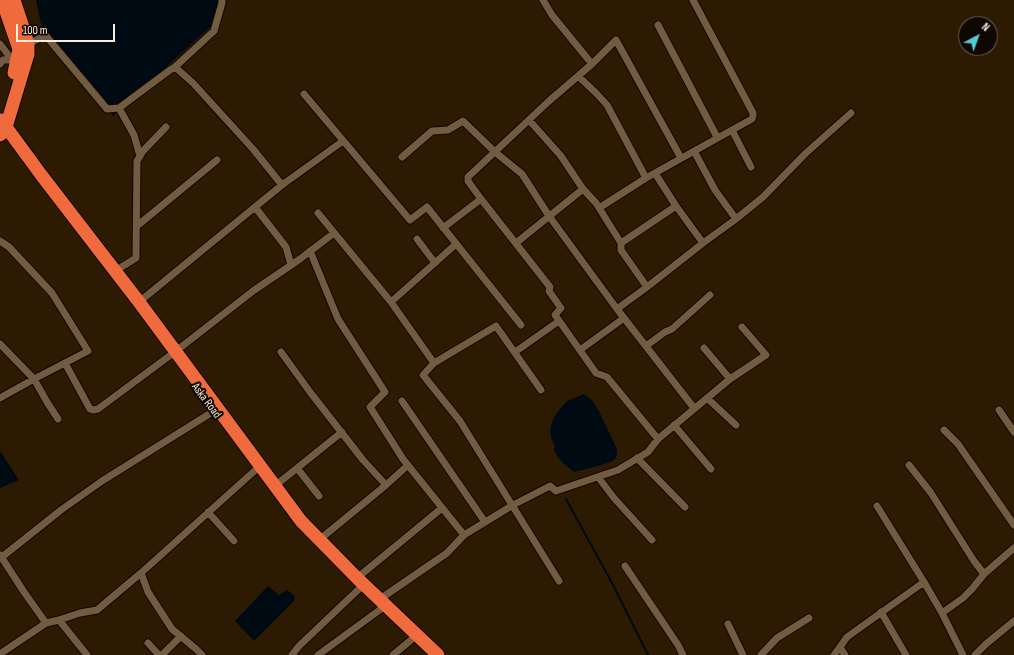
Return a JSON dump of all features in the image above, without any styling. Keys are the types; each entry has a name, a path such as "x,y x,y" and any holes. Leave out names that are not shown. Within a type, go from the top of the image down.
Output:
{"highway":[{"path":"2,0 19,56"},
{"path":"2,128 19,56 21,21 14,0"},
{"path":"2,128 28,54 19,56"},
{"path":"2,128 42,176 140,302 173,353 259,467 276,485 301,521 359,583"},
{"name":"Aska Road","path":"2,128 110,274 173,353 214,411 259,467 300,527 415,637 430,655"},
{"path":"415,637 438,655"}],"street":[{"path":"0,64 3,60 19,56 46,36 108,109 119,108 170,70 176,68 214,31 222,0"},
{"path":"543,0 552,14 592,64"},
{"path":"599,208 655,172 752,119 752,113 693,0"},
{"path":"658,25 717,137"},
{"path":"658,439 607,377 596,373 555,315 561,308 549,291 550,287 480,199 468,181 468,177 592,64 616,40 681,158"},
{"path":"0,44 19,56"},
{"path":"176,68 198,89 253,149 282,185"},
{"path":"578,76 596,92 607,105 646,178"},
{"path":"304,94 410,220 427,207 521,324"},
{"path":"119,108 134,135 140,156"},
{"path":"617,309 736,219 762,197 806,153 852,113"},
{"path":"529,120 561,156 599,208 621,243 621,250 647,287"},
{"path":"402,157 432,131 448,130 462,121 522,174 549,216 617,309 694,408"},
{"path":"116,271 136,258 137,161 143,151 166,127"},
{"path":"732,130 751,167"},
{"path":"140,302 282,185 343,141"},
{"path":"694,151 715,190 736,219"},
{"path":"137,226 217,160"},
{"path":"655,172 676,206 703,243"},
{"path":"516,243 583,188"},
{"path":"443,228 480,199"},
{"path":"621,243 676,206"},
{"path":"255,207 286,247 291,265"},
{"path":"318,213 391,302 434,363"},
{"path":"65,363 90,409 98,409 253,291 334,233"},
{"path":"417,239 435,263"},
{"path":"0,241 9,247 52,293 88,351 0,398"},
{"path":"391,302 456,244"},
{"path":"310,251 338,319 385,392 370,407 403,459 464,534"},
{"path":"646,346 665,332 672,329 710,295"},
{"path":"580,350 624,318"},
{"path":"516,352 559,321"},
{"path":"541,390 516,352 496,326 434,363 423,375 460,421 559,581"},
{"path":"318,655 380,604 447,553 464,534 513,505 550,486 556,491 598,477 618,470 648,452 658,439 694,408 730,379 766,355 742,327"},
{"path":"0,344 34,379 58,419"},
{"path":"704,348 730,379"},
{"path":"281,352 366,465 386,485"},
{"path":"707,398 736,425"},
{"path":"402,402 485,522"},
{"path":"999,410 1014,432"},
{"path":"46,622 24,592 1,556 102,480 214,411"},
{"path":"674,425 711,470"},
{"path":"944,430 958,444 1014,525"},
{"path":"276,485 342,432"},
{"path":"637,458 685,507"},
{"path":"319,540 408,465"},
{"path":"909,465 931,493 974,561 984,574"},
{"path":"0,654 46,622 97,610 141,573 259,467"},
{"path":"297,468 319,496"},
{"path":"598,477 614,498 652,540"},
{"path":"877,506 942,613 962,655"},
{"path":"292,655 359,583 442,508"},
{"path":"208,512 234,541"},
{"path":"942,613 963,598 984,574 1014,548"},
{"path":"625,566 678,645 683,655"},
{"path":"141,573 148,592 172,629 202,655"},
{"path":"834,655 847,637 924,582"},
{"path":"881,612 906,655"},
{"path":"761,655 777,638 809,618"},
{"path":"59,620 87,655"},
{"path":"975,655 1014,621"},
{"path":"728,624 743,655"},
{"path":"162,655 181,636"},
{"path":"393,655 415,637"},
{"path":"148,643 159,655"},
{"path":"840,647 845,655"},
{"path":"9,648 14,655"}],"shaded area":[{"path":"36,0 220,0 223,15 113,116 42,29"},
{"path":"584,394 592,400 599,411 617,449 617,454 615,459 608,463 574,472 562,462 556,454 550,431 554,418 566,402"},
{"path":"0,451 19,480 0,488"},
{"path":"268,586 279,595 287,590 295,596 294,601 254,641 235,621"}],"waterway":[{"path":"566,499 612,583 648,655"}]}
